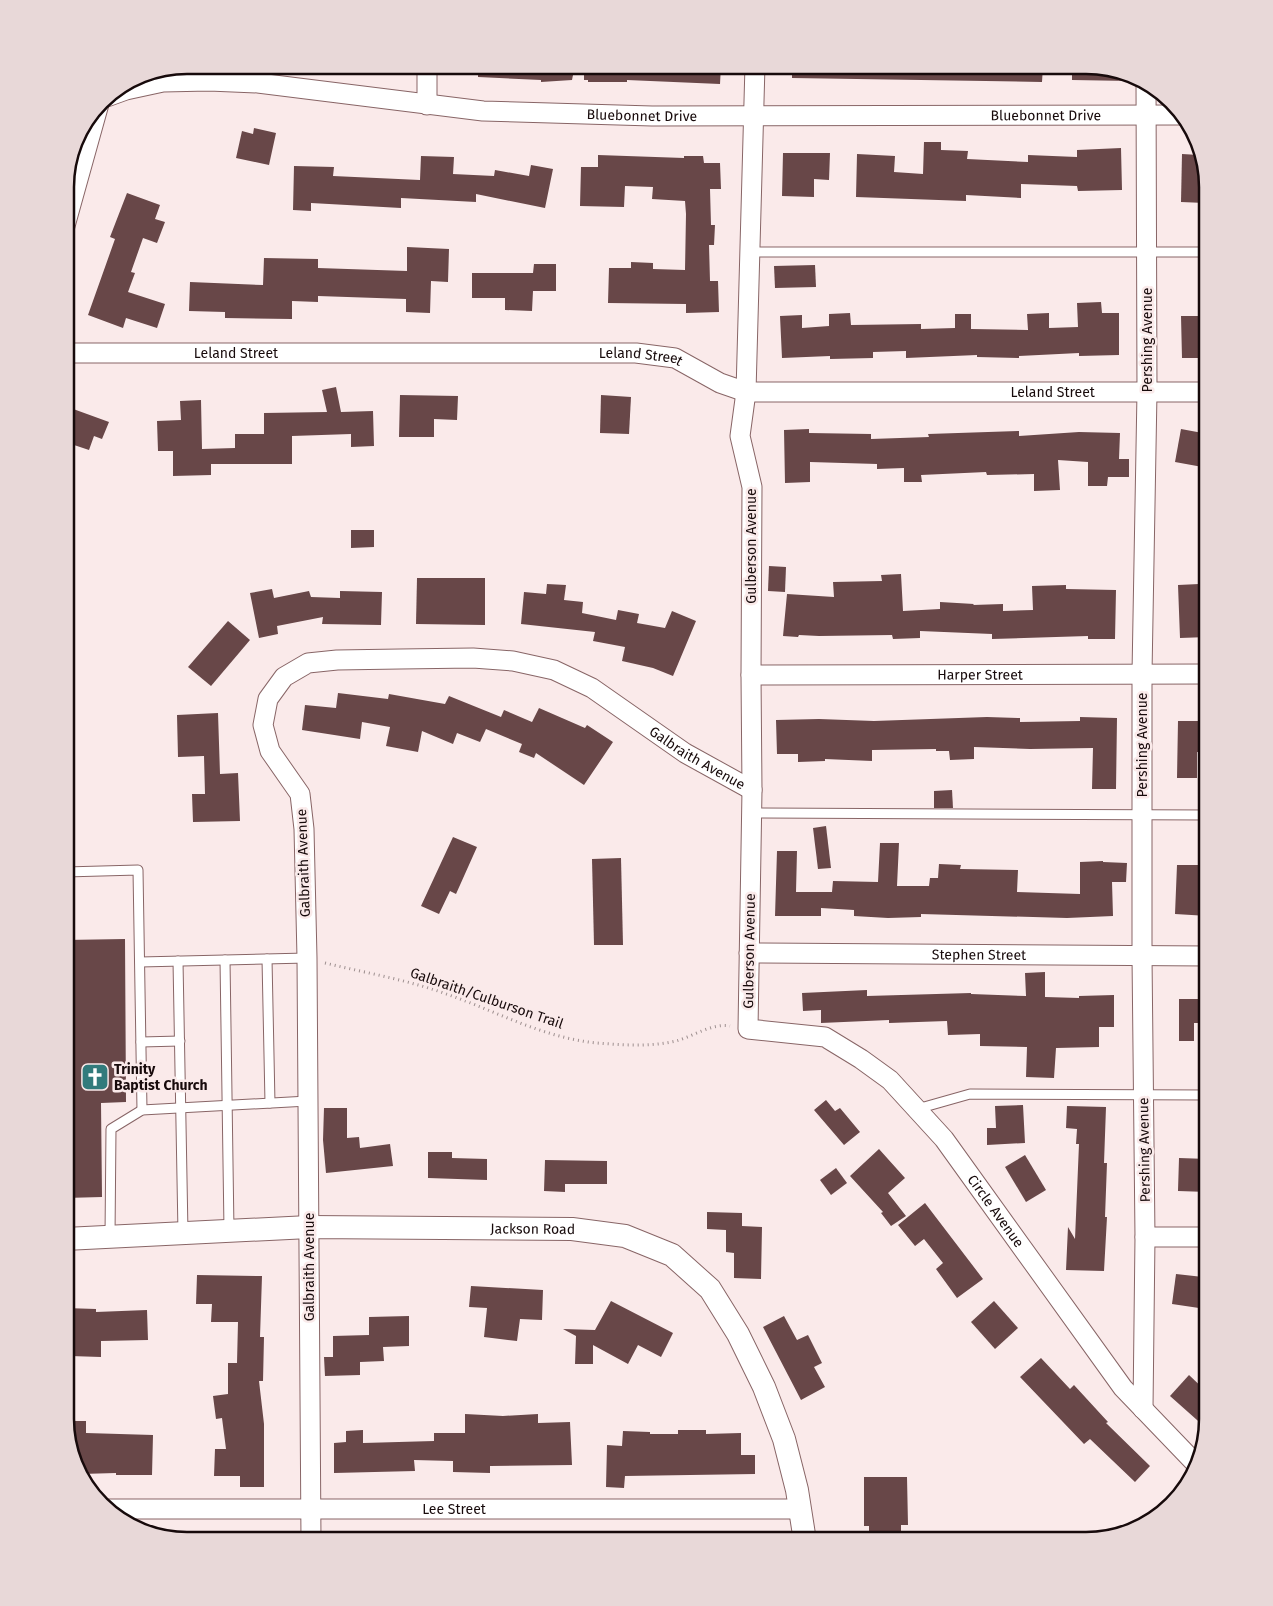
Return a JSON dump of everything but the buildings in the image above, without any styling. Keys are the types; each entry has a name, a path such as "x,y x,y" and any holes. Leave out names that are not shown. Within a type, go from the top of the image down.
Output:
{"street":[{"path":"427,74 427,105"},
{"name":"Gulberson Avenue","path":"748,1028 752,813 752,487 740,436 746,392 755,74"},
{"name":"Bluebonnet Drive","path":"130,89 163,82 209,81 275,85 483,111 652,116 1173,115"},
{"name":"Pershing Avenue","path":"1143,1409 1145,1237 1142,956 1142,674 1147,392 1146,91"},
{"path":"74,194 94,123"},
{"name":"Leland Street","path":"74,353 636,353 675,358 720,383 746,392 1199,392"},
{"name":"Galbraith Avenue","path":"311,1532 307,958 304,829 300,794 270,751 263,725 268,699 284,677 308,663 337,660 473,658 513,661 554,670 592,688 685,753 752,790"},
{"name":"Harper Street","path":"751,675 1199,674"},
{"name":"Stephen Street","path":"749,952 1199,956"},
{"name":"Circle Avenue","path":"748,1028 825,1037 862,1059 890,1080 944,1139 1123,1388 1192,1459"},
{"name":"Jackson Road","path":"74,1238 309,1227 572,1229 626,1236 672,1255 710,1288 738,1334 764,1387 784,1439 804,1532"},
{"path":"1145,1237 1199,1237"},
{"name":"Lee Street","path":"119,1509 800,1508"}],"lane":[{"path":"750,252 1199,252"},
{"path":"752,813 1199,815"},
{"path":"74,872 138,870 142,1110"},
{"path":"140,962 307,958"},
{"path":"268,959 270,1103"},
{"path":"225,960 229,1231"},
{"path":"178,961 183,1233"},
{"path":"141,1042 180,1041"},
{"path":"917,1109 970,1094 1199,1095"},
{"path":"110,1236 111,1129 142,1110 308,1101"}],"path":[{"name":"Galbraith/Culburson Trail","path":"307,958 425,986 525,1025 581,1040 623,1045 647,1045 677,1040 721,1024 748,1028"}],"place":[{"name":"Trinity Baptist Church","path":"95,1077"}]}
